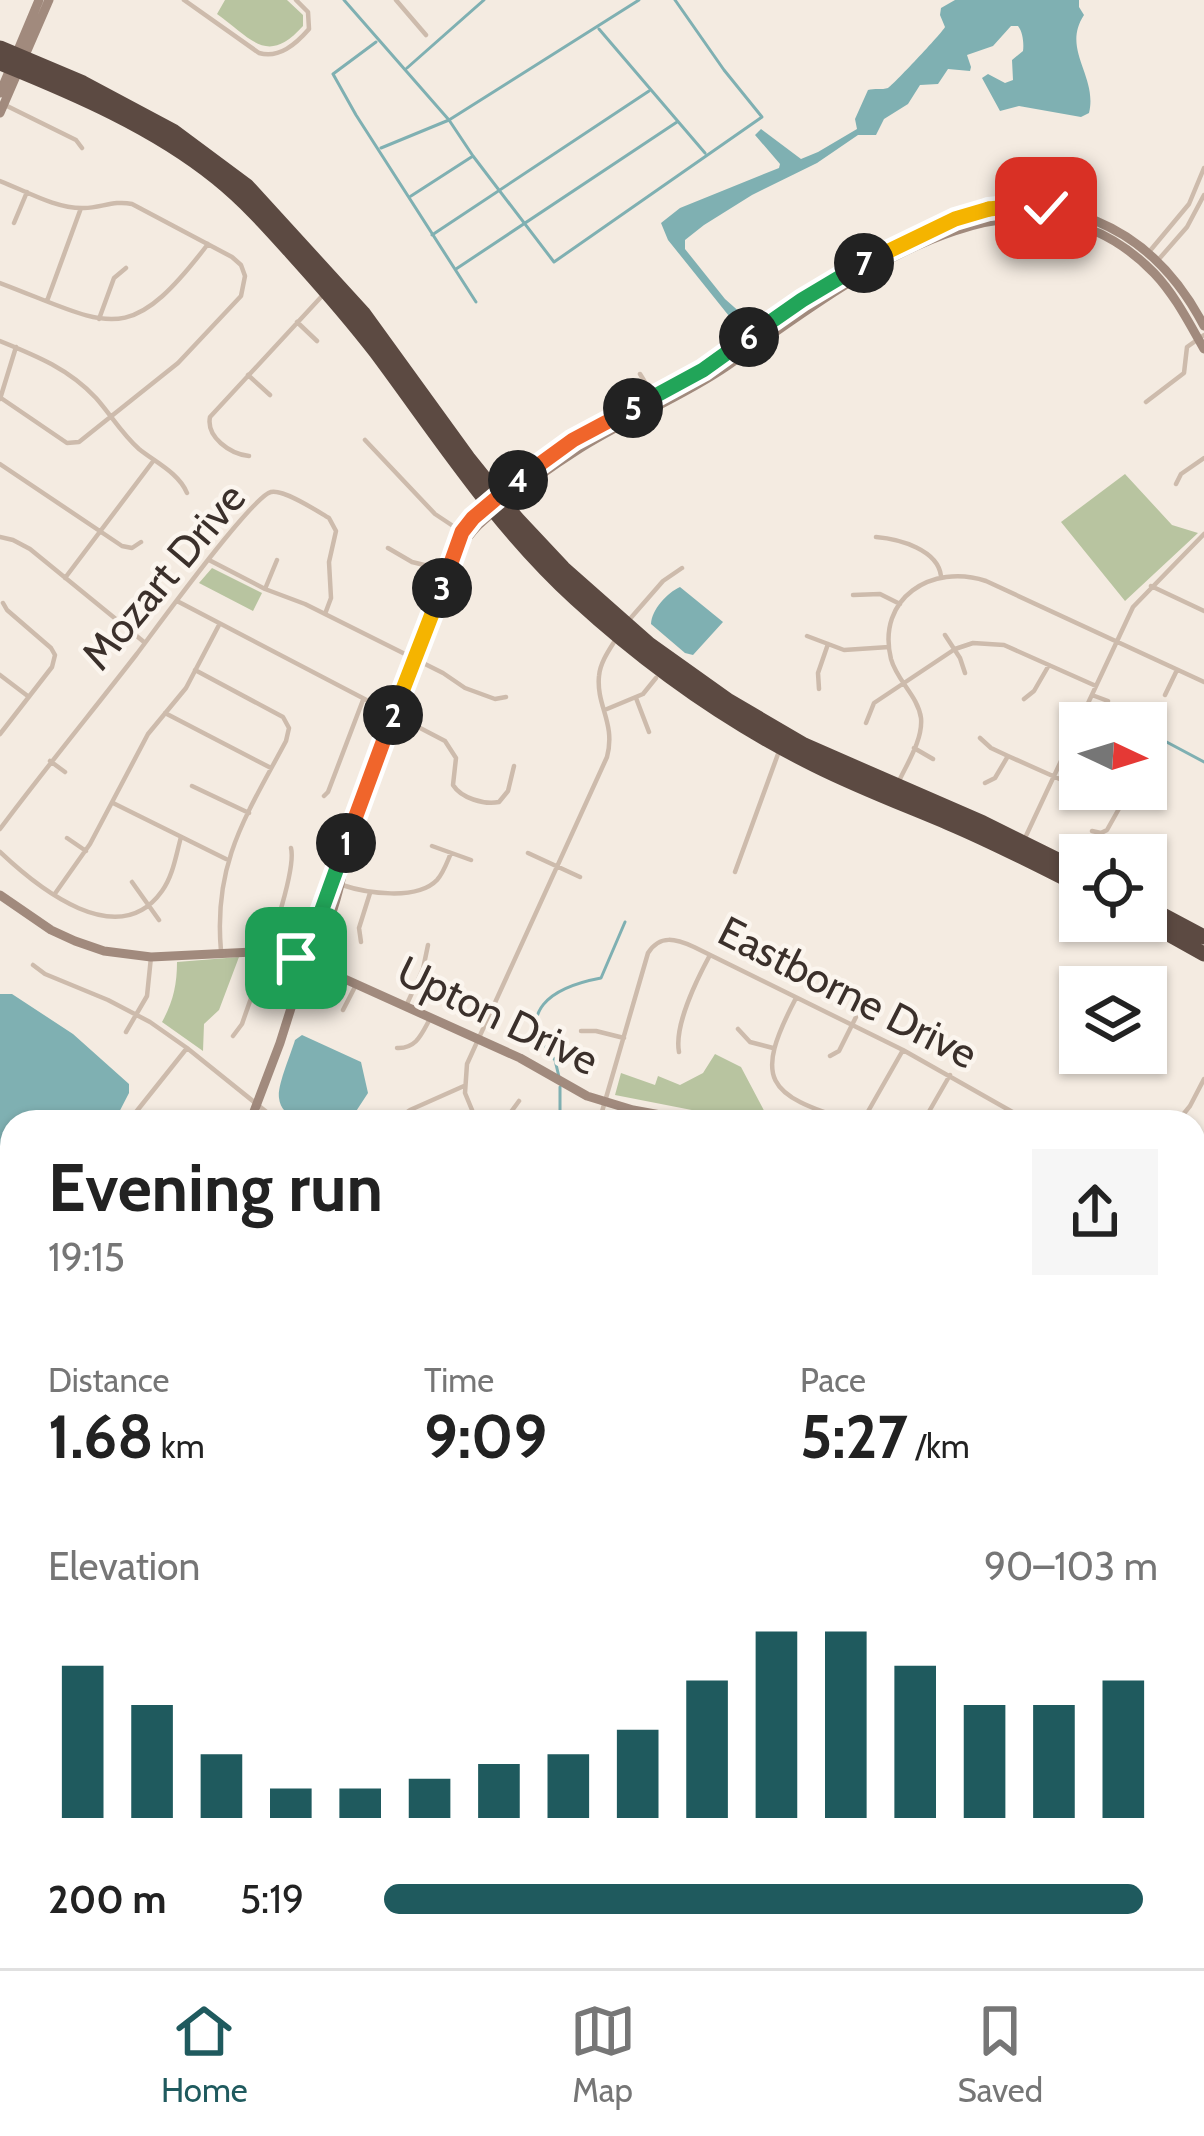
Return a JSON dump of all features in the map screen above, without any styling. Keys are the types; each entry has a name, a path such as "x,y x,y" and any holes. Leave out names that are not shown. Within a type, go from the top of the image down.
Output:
{"highway":[{"path":"0,48 15,63 202,166 256,213 326,292 496,504 690,691 894,793 1059,863"},
{"path":"15,63 83,83 173,131 247,186 370,321 496,504"},
{"path":"1021,848 1059,872"},
{"path":"1167,917 1204,937"},
{"path":"1167,933 1204,953"}],"street":[{"path":"39,0 1,104 76,140 82,148"},
{"path":"15,63 50,0"},
{"path":"184,0 269,56 293,44 309,28 308,12 296,0"},
{"path":"396,0 426,35"},
{"path":"1149,260 1189,204 1204,168"},
{"path":"0,181 81,208 128,203 232,256 241,265 245,280 241,296 178,363 82,441 71,444 0,399 16,347"},
{"path":"14,223 28,192"},
{"path":"1149,260 1187,226 1204,195"},
{"path":"256,1110 458,539 573,440 657,402 874,264 955,219 1017,206 1089,218 1125,236 1149,260 1202,338 1186,348 1184,373 1145,402"},
{"path":"46,301 81,208"},
{"path":"0,283 99,320 123,320 158,302 208,244"},
{"path":"99,320 114,278 126,268"},
{"path":"249,457 216,438 209,425 213,413 326,292"},
{"path":"297,322 317,341"},
{"path":"0,341 62,369 86,388 128,438 185,486 187,493"},
{"path":"640,374 657,402"},
{"path":"248,375 270,395"},
{"path":"365,440 435,514 462,532"},
{"path":"1177,484 1181,474 1204,458"},
{"path":"65,578 154,460"},
{"path":"0,464 124,547 141,542"},
{"name":"Mozart Drive","path":"0,830 265,495 282,493 329,518 336,527 329,562 332,598 325,614"},
{"path":"458,548 496,504"},
{"path":"1021,848 1133,608 1204,534"},
{"path":"0,537 21,543 145,643"},
{"path":"877,537 899,541 933,557 941,576"},
{"path":"388,548 412,562 449,572"},
{"path":"209,560 469,690 506,698"},
{"path":"265,589 277,560"},
{"path":"471,1110 464,1086 467,1064 607,758 610,735 599,675 604,660 663,581 682,568"},
{"path":"894,793 921,727 920,713 893,666 890,627 900,604 920,584 941,576 986,580 1204,682"},
{"path":"1151,586 1204,611"},
{"path":"853,595 880,594 900,604"},
{"path":"177,601 448,744 455,758 453,784 465,796 499,802 511,786 514,766"},
{"path":"0,734 52,667 55,655 3,603"},
{"path":"54,896 86,851 148,734 186,688 220,624"},
{"path":"946,635 965,673"},
{"path":"807,636 852,650 889,647"},
{"path":"866,723 874,704 955,649 974,643 998,643 1096,686"},
{"path":"819,688 818,674 829,644"},
{"path":"1024,699 1048,665"},
{"path":"195,670 286,720 289,732 227,860 219,903 220,952"},
{"path":"1166,695 1177,670"},
{"path":"0,675 29,697"},
{"path":"605,710 644,694 656,678"},
{"path":"1092,694 1108,701"},
{"path":"636,698 649,732"},
{"path":"324,796 363,700"},
{"path":"164,712 272,768"},
{"path":"980,737 991,748 1059,781"},
{"path":"735,872 783,741"},
{"path":"914,748 933,759"},
{"path":"985,783 995,778 1008,756"},
{"path":"50,761 65,772"},
{"path":"192,786 249,813"},
{"path":"113,803 227,860"},
{"path":"1092,831 1105,832 1118,810"},
{"path":"0,852 54,896 108,917 132,914 148,905 168,882 181,837"},
{"path":"67,838 86,851"},
{"path":"432,846 471,860"},
{"path":"233,1036 242,1024 266,953 292,868 291,848"},
{"path":"335,883 370,892 405,892 428,886 441,875 451,853"},
{"path":"528,854 580,877"},
{"path":"132,882 159,920"},
{"path":"361,942 359,928 370,892"},
{"name":"Upton Drive","path":"0,895 39,923 104,951 151,957 266,953 307,962 520,1058 574,1090 630,1110"},
{"name":"Eastborne Drive","path":"602,1110 648,953 665,940 675,939 903,1050 1010,1110"},
{"path":"406,1006 428,945"},
{"path":"679,1052 677,1040 690,999 710,956"},
{"path":"126,1032 149,988 151,957"},
{"path":"33,964 41,972 136,1015 266,1110"},
{"path":"343,1010 357,983"},
{"path":"796,998 773,1048 774,1076 788,1095 816,1110"},
{"path":"830,1056 839,1051 862,1005"},
{"path":"397,1048 415,1044 431,1017"},
{"path":"738,1029 750,1042 773,1048"},
{"path":"581,1031 624,1038"},
{"path":"138,1110 187,1048"},
{"path":"869,1110 903,1050"},
{"path":"931,1110 950,1075"},
{"path":"1187,1110 1204,1079"},
{"path":"410,1110 464,1086"},
{"path":"512,1110 519,1101"}],"green space":[{"path":"225,0 287,0 303,15 303,26 279,45 260,44 217,14"},
{"path":"1125,474 1172,525 1198,533 1125,601 1061,522"},
{"path":"212,568 262,593 253,611 199,583"},
{"path":"239,957 219,1010 204,1024 203,1051 162,1022 174,993 177,962"},
{"path":"715,1054 741,1067 764,1110 692,1110 615,1095 621,1073 655,1085 658,1076 680,1085 703,1073"}],"water":[{"path":"955,0 1079,0 1084,15 1076,40 1089,87 1089,113 1081,117 1019,106 1000,111 982,78 988,74 1005,83 1013,80 1012,60 1023,45 1020,29 1011,26 993,46 967,55 970,71 948,69 938,84 920,85 908,104 884,119 876,135 858,135 817,163 752,195 685,240 685,249 743,315 739,322 733,321 668,240 661,223 680,208 779,168 755,135 761,129 801,159 857,129 855,119 868,90 888,88 907,69 945,27 941,8"},
{"path":"680,587 723,622 693,655 651,624 661,602"},
{"path":"0,994 12,994 73,1034 129,1084 120,1110 0,1110"},
{"path":"302,1035 361,1062 368,1093 357,1110 285,1110 279,1093 295,1040"}],"waterway":[{"path":"344,0 449,120 554,262 762,117 675,0"},
{"path":"407,68 484,0"},
{"path":"381,148 449,120 639,0"},
{"path":"599,29 705,153"},
{"path":"376,42 333,74 476,302"},
{"path":"432,235 649,91"},
{"path":"456,269 677,122"},
{"path":"411,196 473,156"},
{"path":"1167,742 1204,762"},
{"path":"559,1077 555,1060 542,1043 538,1015 554,995 601,978 625,922"},
{"path":"560,1087 560,1110"}],"route":[{"path":"296,958 307,962 338,859 458,539 473,518 573,440 703,370 802,300 871,259 971,213 1017,206 1046,208"}]}
